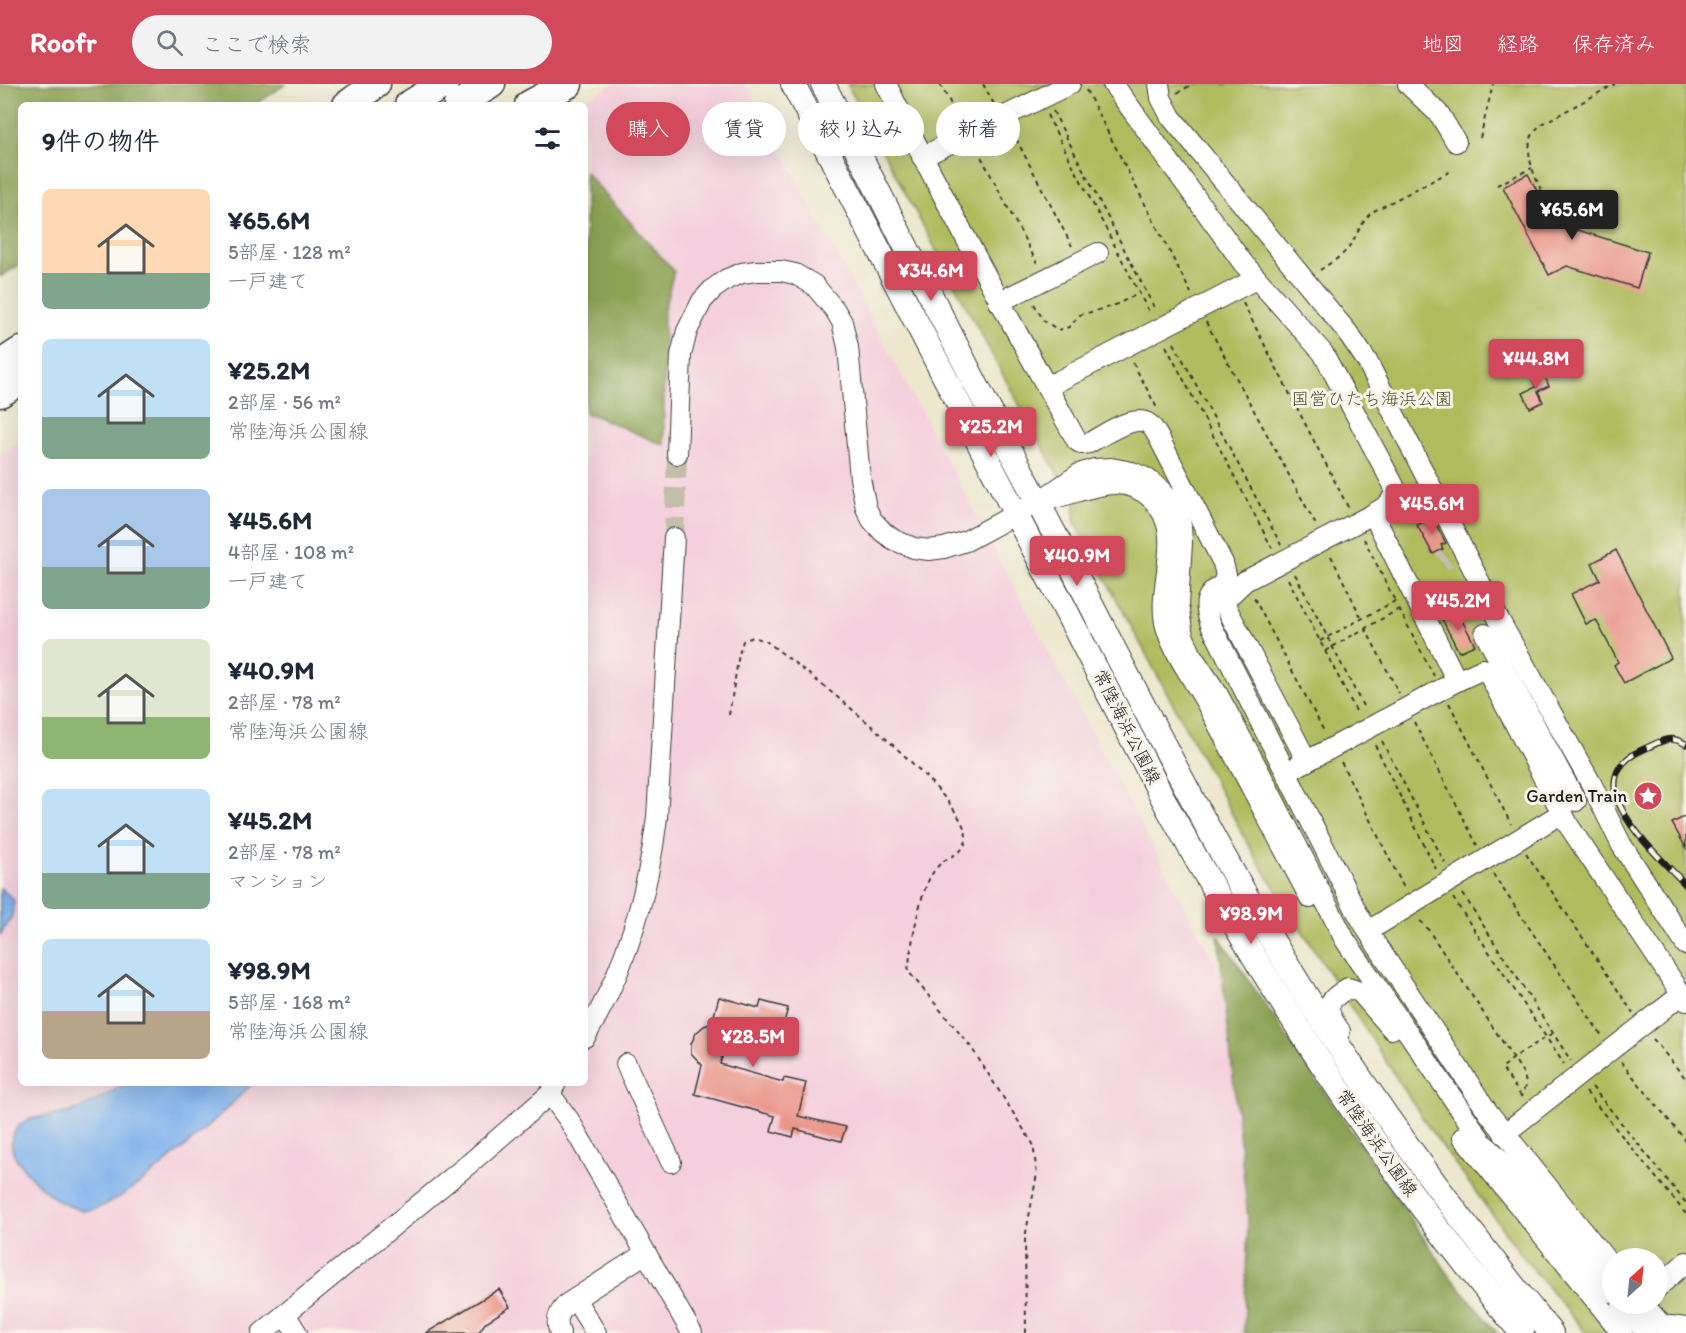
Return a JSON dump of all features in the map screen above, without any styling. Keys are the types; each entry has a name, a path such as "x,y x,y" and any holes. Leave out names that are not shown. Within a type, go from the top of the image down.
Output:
{"highway":[{"path":"351,102 376,84"},
{"path":"414,102 444,84"},
{"path":"463,102 491,84"},
{"path":"535,102 568,84"}],"main road":[{"name":"常陸海浜公園線","path":"793,84 1168,808 1217,896 1267,981 1386,1159 1443,1237 1522,1333"},
{"name":"常陸海浜公園線","path":"823,84 1189,794 1287,965 1344,1054 1460,1217 1551,1333"}],"street":[{"path":"886,84 999,302 1077,441 1082,444 1089,443 1134,420 1150,425 1160,440 1223,562 1226,575 1226,609 1307,761"},
{"path":"1020,108 1070,84"},
{"path":"1113,84 1256,279 1323,352 1394,486 1395,494 1390,504 1373,514 1226,591 1214,590 1207,598 1206,610 1211,625 1368,931 1488,1112 1602,1255"},
{"path":"1408,84 1440,115 1456,142"},
{"path":"1154,86 1171,117 1348,333 1367,361 1498,618 1592,785 1621,844 1686,945"},
{"path":"922,157 936,150"},
{"path":"999,302 1089,257"},
{"path":"677,454 681,356 687,331 702,301 713,289 742,273 756,270 781,271 795,274 814,285 830,303 842,322 848,347 860,478 866,508 872,520 883,532 903,545 929,550 966,541 1038,502 1079,474 1094,469 1111,468 1132,472 1158,487 1173,504 1181,525 1182,543 1171,615 1173,647 1207,703 1333,943 1346,964 1373,998 1452,1122 1488,1170 1622,1333"},
{"path":"1047,387 1256,279"},
{"path":"1373,514 1457,681"},
{"path":"588,1031 624,958 646,890 653,854 674,538"},
{"path":"1171,615 1206,610"},
{"path":"1171,615 1192,656 1218,693 1345,940 1508,1178 1632,1333"},
{"path":"1485,634 1569,807"},
{"path":"1286,772 1475,671 1483,669 1487,671 1569,807 1684,998 1642,1025 1504,1134"},
{"path":"1368,931 1414,912 1485,860 1569,807"},
{"path":"1344,1054 1345,1038 1333,1021 1329,1010 1332,999 1348,988 1360,992 1392,1029"},
{"path":"626,1064 671,1162"},
{"path":"262,1333 470,1163 553,1088 569,1120 692,1333"},
{"path":"1483,1143 1514,1172 1602,1280"},
{"path":"560,1333 556,1324 558,1315 567,1304 646,1253"},
{"path":"1668,1278 1686,1262"},
{"path":"575,1299 596,1333"},
{"path":"285,1314 297,1333"},
{"path":"1630,1314 1646,1333"},
{"path":"1652,1314 1662,1325 1686,1328"}],"path":[{"path":"940,84 950,102"},
{"path":"983,84 992,102"},
{"path":"1480,138 1493,84"},
{"path":"1558,222 1532,168 1530,135 1535,129 1615,84"},
{"path":"1041,98 1047,116 1150,314"},
{"path":"1041,98 1054,112 1157,312"},
{"path":"1020,143 1089,257"},
{"path":"978,156 1037,283 1035,309 1044,321 1059,330 1069,327 1080,315 1113,306 1139,293"},
{"path":"1497,185 1532,168"},
{"path":"1305,282 1350,246 1366,218 1372,213 1453,170"},
{"path":"1236,290 1350,510"},
{"path":"1174,343 1283,548"},
{"path":"1166,345 1274,551"},
{"path":"1125,347 1158,411"},
{"path":"1362,536 1396,601"},
{"path":"1329,553 1362,619"},
{"path":"1295,574 1367,712"},
{"path":"1288,579 1359,716"},
{"path":"1245,581 1333,747 1418,920 1425,925 1525,1078 1525,1090 1517,1102"},
{"path":"1320,641 1401,598"},
{"path":"1325,651 1405,606"},
{"path":"1399,609 1434,677"},
{"path":"1365,628 1400,693"},
{"path":"729,715 743,641 753,637 766,641 869,723 953,807 966,829 966,843 957,855 941,862 931,876 922,898 908,971 972,1047 1033,1144 1037,1174 1025,1238 1026,1333"},
{"path":"1448,701 1519,840 1642,1025 1686,1079"},
{"path":"1413,719 1485,860 1611,1050 1686,1141"},
{"path":"1382,741 1446,865"},
{"path":"1375,745 1437,871"},
{"path":"1461,892 1572,1062"},
{"path":"1453,898 1564,1064"},
{"path":"1522,1097 1502,1068 1553,1033"},
{"path":"1592,1087 1686,1203"},
{"path":"1586,1092 1686,1214"}],"shaded area":[{"path":"614,84 746,84 756,102 702,102 702,156 784,156 1322,1164 1462,1333 0,1333 0,453 18,442 18,1086 588,1086 588,102 581,102"}],"green space":[{"path":"0,84 286,84 259,102 18,102 18,266 0,277"},
{"name":"国営ひたち海浜公園","path":"847,84 1686,84 1686,1333 1586,1333 1526,1261 1429,1128 1254,855 1074,520 1075,501 1056,471 886,156 924,156 924,102 857,102"},
{"path":"588,175 674,271 664,310 664,445 588,414"},
{"path":"1218,935 1449,1275 1497,1333 1244,1333 1248,1218"}],"water":[{"path":"0,888 14,900 12,916 0,935"},
{"path":"120,1086 250,1086 197,1136 145,1179 99,1207 83,1210 73,1208 40,1187 27,1172 13,1152 12,1137 22,1123 43,1116 80,1109"}],"building":[{"path":"1528,174 1557,228 1562,225 1648,252 1637,288 1567,266 1549,275 1503,187"},
{"path":"1543,372 1549,386 1538,391 1543,402 1530,408 1523,393 1536,387 1531,377"},
{"path":"1432,517 1446,543 1441,545 1443,549 1433,554 1417,525"},
{"path":"1616,550 1671,658 1624,683 1614,665 1618,662 1596,620 1586,624 1571,594 1600,580 1592,563"},
{"path":"1457,611 1475,645 1459,652 1442,619"},
{"path":"1686,816 1686,848 1672,823"},
{"path":"719,997 759,1008 761,1001 788,1008 776,1052 727,1040 720,1064 783,1082 784,1078 806,1083 798,1116 846,1127 841,1141 795,1129 793,1137 771,1131 775,1116 695,1094 702,1065 691,1053 691,1044 696,1033 712,1023"},
{"path":"499,1289 510,1307 486,1322 478,1333 426,1333"}],"tunnel":[{"path":"674,538 677,454"},
{"path":"1442,562 1447,558"}],"railway":[{"path":"1686,744 1669,739 1644,749 1623,763 1615,779 1617,798 1626,817 1640,837 1686,885"}],"place":[{"name":"Garden Train","path":"1648,796"}]}
